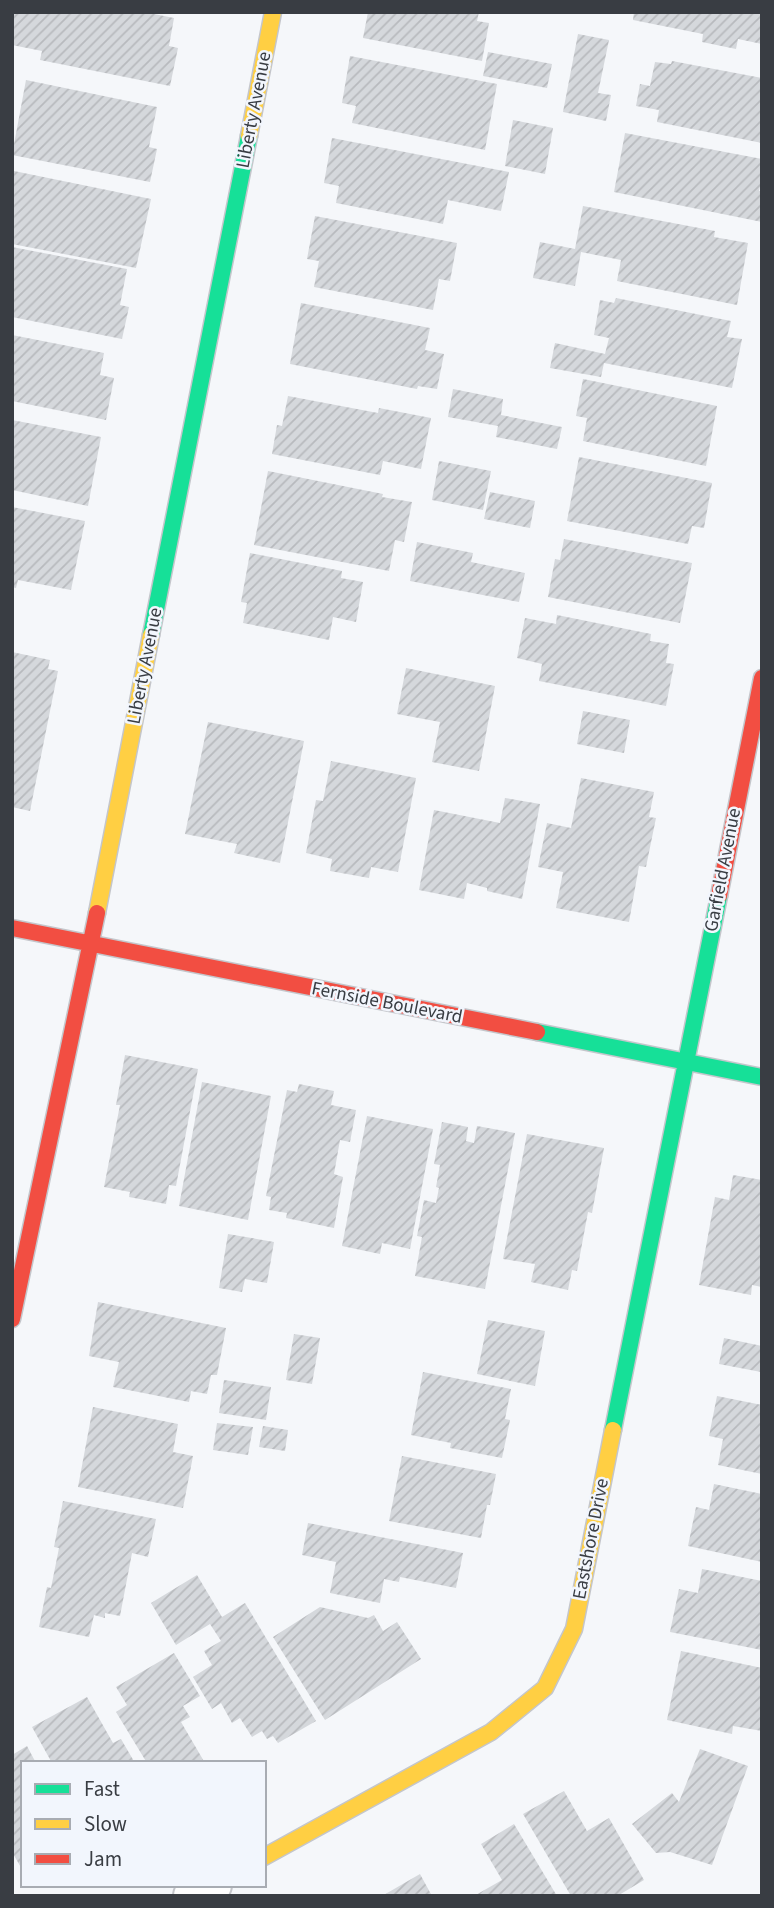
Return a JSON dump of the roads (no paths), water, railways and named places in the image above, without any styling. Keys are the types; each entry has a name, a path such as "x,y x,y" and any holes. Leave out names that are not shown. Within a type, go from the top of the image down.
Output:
{"street":[{"name":"Liberty Avenue","path":"12,1319 91,944 273,12"},
{"name":"Garfield Avenue","path":"685,1062 762,678"},
{"name":"Fernside Boulevard","path":"12,928 762,1077"},
{"name":"Eastshore Drive","path":"266,1856 491,1732 545,1688 574,1629 685,1062"},
{"path":"193,1896 209,1887"}]}
